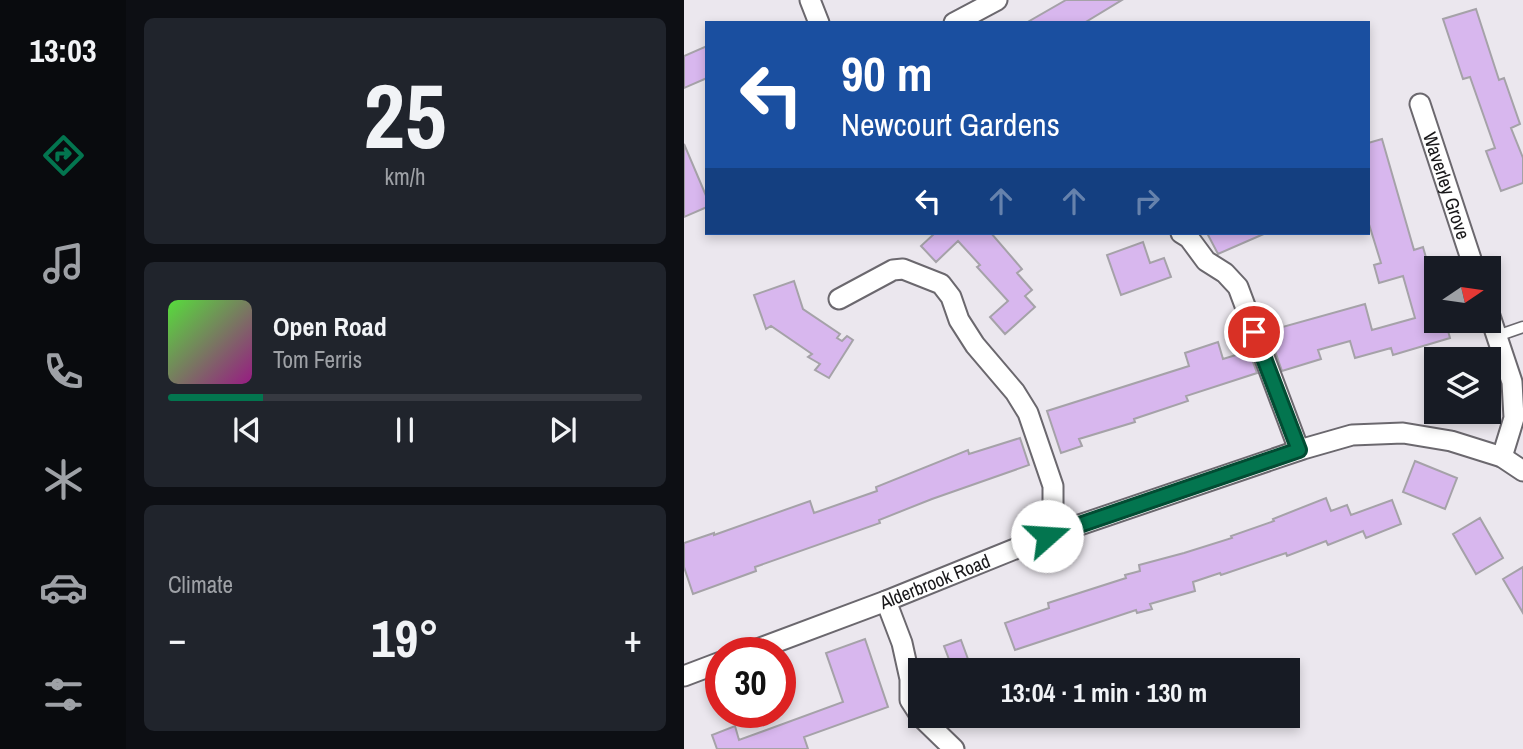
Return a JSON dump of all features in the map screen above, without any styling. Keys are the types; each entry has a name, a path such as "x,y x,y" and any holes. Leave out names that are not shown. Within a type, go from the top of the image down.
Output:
{"street":[{"path":"810,0 818,21"},
{"path":"958,21 997,0"},
{"name":"Waverley Grove","path":"1420,104 1470,256"},
{"path":"1184,235 1206,261 1225,273 1238,288 1299,450"},
{"path":"839,299 893,270 903,269 941,284 951,297 959,320 975,345 1015,392 1028,413 1053,486 1053,514 1047,536"},
{"path":"1496,333 1512,382 1514,418 1502,457"},
{"name":"Alderbrook Road","path":"790,637 1047,536 1299,450 1352,435 1403,433 1451,440 1502,457 1523,471"},
{"path":"886,601 902,643 910,679 910,700 921,718 954,749"},
{"path":"684,676 705,669"}],"lane":[{"path":"1497,336 1523,327"}],"building":[{"path":"1066,0 1122,0 1087,21 1029,21"},
{"path":"1476,9 1499,80 1504,78 1520,124 1511,128 1523,158 1523,183 1501,191 1486,151 1495,148 1470,77 1463,79 1443,19"},
{"path":"705,47 705,79 684,88 684,56"},
{"path":"1382,139 1414,250 1423,247 1426,256 1424,333 1449,333 1450,338 1393,355 1391,348 1355,358 1350,341 1318,350 1321,359 1282,371 1268,331 1365,304 1372,330 1415,318 1403,276 1379,283 1374,265 1381,263 1370,227 1370,142"},
{"path":"684,144 705,193 705,208 684,217"},
{"path":"933,235 993,235 1022,269 1017,273 1032,290 1025,296 1035,307 1005,334 990,317 1008,301 958,241 936,262 921,246"},
{"path":"1208,235 1261,235 1218,254"},
{"path":"1143,242 1150,263 1164,258 1171,277 1121,295 1107,255"},
{"path":"794,281 803,309 840,334 837,338 842,341 847,336 853,340 829,378 815,370 820,364 808,357 812,354 771,326 766,329 754,295"},
{"path":"1218,342 1223,359 1249,351 1257,373 1186,396 1188,401 1134,419 1135,422 1079,439 1082,446 1061,453 1047,411 1189,366 1185,353"},
{"path":"1020,438 1029,465 932,499 879,520 880,523 755,567 756,571 693,594 684,567 684,543 810,501 814,513 877,491 876,487 968,450 969,454"},
{"path":"1415,461 1457,478 1445,509 1403,492"},
{"path":"1326,498 1331,511 1347,505 1351,515 1392,500 1401,524 1366,538 1363,531 1328,545 1326,541 1287,556 1286,553 1221,575 1220,573 1193,582 1195,591 1150,604 1152,609 1137,613 1136,610 1015,650 1005,623 1049,608 1048,603 1126,578 1125,575 1140,571 1139,565 1232,538 1231,536"},
{"path":"1480,518 1503,558 1476,574 1453,534"},
{"path":"1523,567 1523,613 1503,579"},
{"path":"865,639 888,707 804,737 808,749 717,749 712,735 730,728 736,728 739,740 772,728 796,728 796,719 843,702 826,653"},
{"path":"961,640 968,658 948,658 944,646"}],"route":[{"path":"1047,536 1299,450 1254,332"}]}
